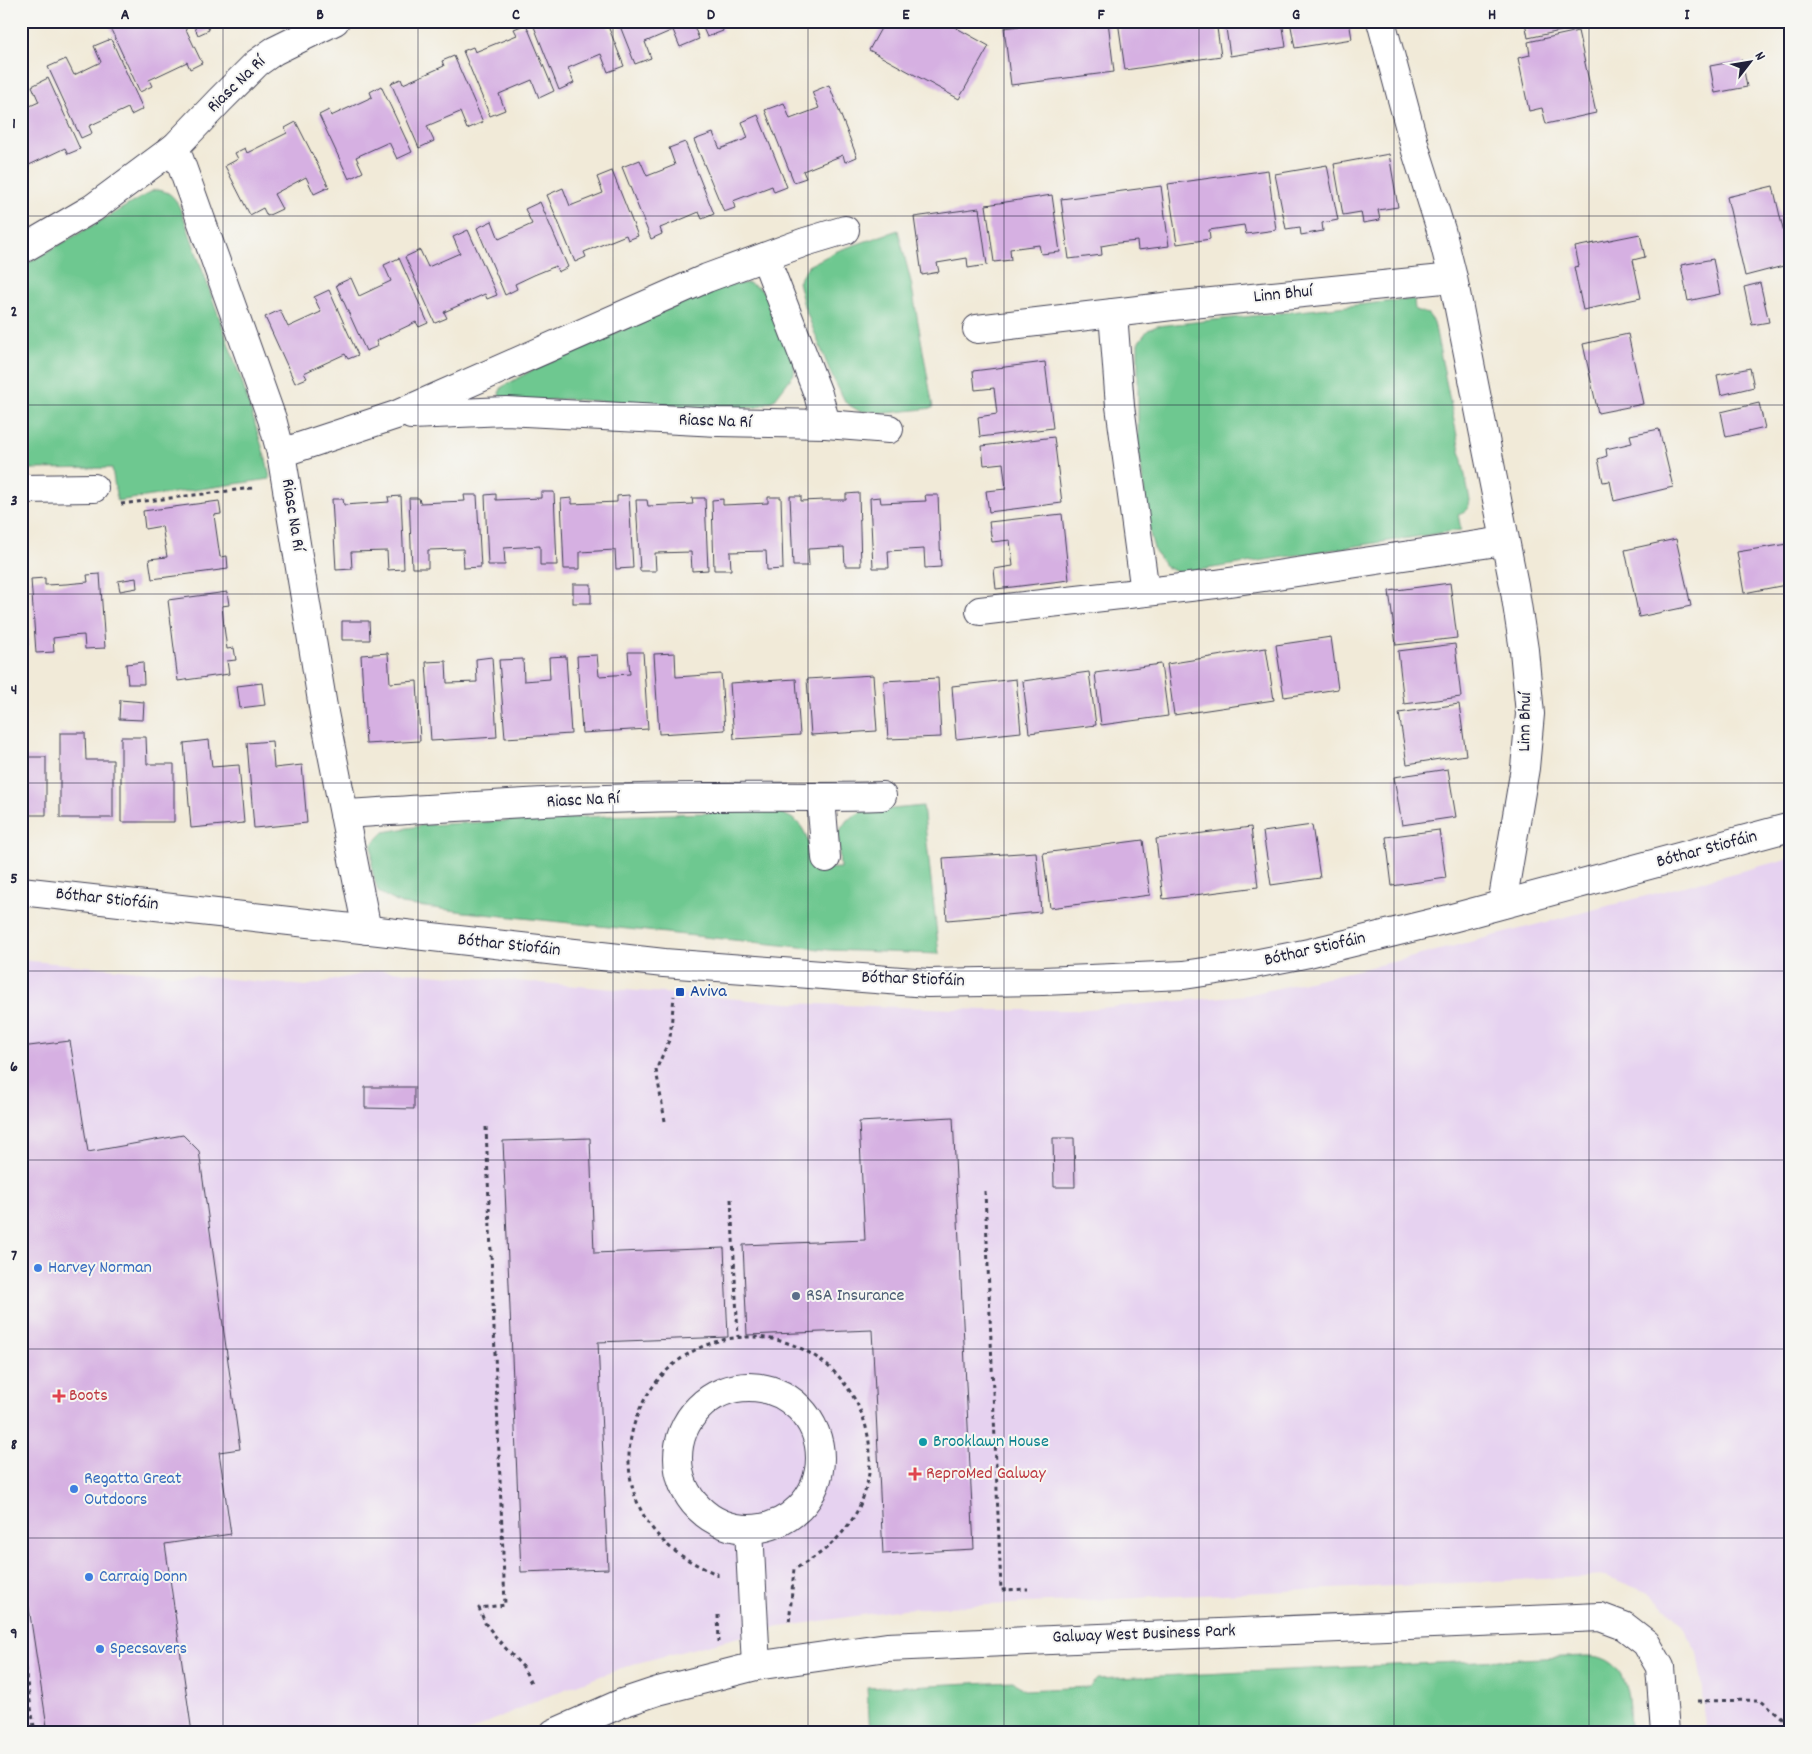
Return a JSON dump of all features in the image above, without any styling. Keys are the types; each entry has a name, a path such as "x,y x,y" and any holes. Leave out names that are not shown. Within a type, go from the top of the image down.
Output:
{"street":[{"name":"Riasc Na Rí","path":"30,245 93,208 175,147 257,63 274,50 335,21"},
{"name":"Linn Bhuí","path":"1381,21 1453,278 1524,650 1530,714 1525,768 1502,904"},
{"name":"Riasc Na Rí","path":"175,147 272,419 281,453 324,713 367,930"},
{"name":"Riasc Na Rí","path":"281,453 396,415 707,278 805,242 845,230"},
{"path":"765,256 818,394 826,424"},
{"name":"Linn Bhuí","path":"977,329 1453,278"},
{"path":"1113,313 1120,406 1145,592"},
{"name":"Riasc Na Rí","path":"396,415 506,411 718,422 826,424 889,429"},
{"path":"21,489 103,496"},
{"path":"980,611 1216,584 1504,541"},
{"name":"Riasc Na Rí","path":"344,814 707,796 821,798 882,796"},
{"path":"821,798 826,858"},
{"name":"Bóthar Stiofáin","path":"21,891 664,963 928,983 1043,982 1184,975 1309,954 1791,828"},
{"path":"757,1387 780,1394 799,1408 813,1427 819,1450 818,1474 809,1496 793,1513 772,1525 749,1529 726,1525 705,1514 690,1498 680,1477 678,1454 682,1431 694,1411 712,1396 734,1388 757,1387"},
{"path":"749,1529 756,1666"},
{"name":"Galway West Business Park","path":"554,1733 622,1703 658,1691 756,1666 887,1646 1600,1617 1624,1626 1646,1643 1660,1667 1665,1733"}],"path":[{"path":"103,496 257,488"},
{"path":"664,963 675,997 670,1038 656,1070 665,1121"},
{"path":"486,1127 504,1605 479,1608 485,1623 523,1667 532,1685"},
{"path":"985,1191 1001,1590 1028,1589"},
{"path":"731,1199 738,1337"},
{"path":"717,1583 717,1574 694,1564 673,1550 655,1531 641,1510 632,1485 629,1460 631,1434 639,1409 651,1387 669,1367 689,1352 713,1342 738,1337 781,1340 801,1348 820,1359 840,1378 860,1408 870,1450 869,1472 865,1493 857,1512 831,1546 814,1559 794,1569 788,1632"},
{"path":"718,1610 720,1646"},
{"path":"21,1644 35,1733"},
{"path":"1698,1701 1761,1700 1791,1725"}],"shaded area":[{"path":"1791,858 1791,1733 1705,1733 1703,1689 1697,1652 1680,1622 1651,1594 1606,1576 902,1609 774,1628 633,1664 560,1691 467,1733 21,1733 21,960 306,986 379,970 788,1003 984,1010 1076,1010 1247,995 1405,959"}],"green space":[{"path":"154,190 166,192 174,198 184,218 242,382 267,463 270,479 117,501 112,468 29,469 21,466 21,267"},
{"path":"898,230 911,282 933,408 887,413 859,411 846,403 831,374 804,306 798,282 808,266 837,251"},
{"path":"749,283 762,290 776,310 795,357 794,374 774,400 757,407 729,409 564,399 508,403 501,400 499,393 502,387 536,368 721,286"},
{"path":"1414,299 1415,310 1428,314 1434,322 1470,500 1467,509 1458,514 1461,530 1180,573 1166,567 1155,552 1150,534 1138,445 1138,343 1148,330 1157,326"},
{"path":"923,806 939,954 829,950 401,904 378,892 372,870 372,844 384,832 425,825 607,816 773,811 793,819 800,825 807,839 812,869 840,868 838,833 847,820 861,812"},
{"path":"1585,1656 1601,1658 1611,1663 1618,1670 1623,1679 1628,1700 1630,1733 870,1733 867,1688 1013,1681 1024,1690 1089,1687 1097,1679"}],"building":[{"path":"107,21 128,21 130,26 140,21 182,21 202,63 190,69 187,62 149,80 152,86 140,92"},
{"path":"192,21 211,21 206,23 209,30 198,35"},
{"path":"543,21 545,25 555,21 606,21 624,66 608,72 601,54 568,68 574,83 559,90 533,24"},
{"path":"618,21 692,21 699,39 680,47 673,30 645,42 651,58 635,64"},
{"path":"700,21 720,21 723,31 707,37"},
{"path":"885,21 944,21 989,46 959,99 869,50"},
{"path":"1059,21 1108,21 1114,72 1011,85 1004,28"},
{"path":"1118,21 1216,21 1221,56 1125,70"},
{"path":"1225,21 1282,21 1286,47 1230,56"},
{"path":"1290,21 1349,21 1352,39 1295,48"},
{"path":"1511,21 1577,21 1579,27 1528,38 1525,22 1512,25"},
{"path":"526,24 554,91 539,98 532,80 499,94 505,110 490,116 463,51 473,47 475,52 517,35 514,29"},
{"path":"1578,31 1596,113 1546,124 1542,108 1529,111 1518,58 1530,55 1528,42"},
{"path":"111,39 143,109 131,115 128,108 89,126 92,133 81,138 48,67 66,59 74,75 101,62 94,46"},
{"path":"454,56 483,122 467,129 460,112 427,126 434,141 419,148 391,83 401,79 403,84 424,75 444,66 442,61"},
{"path":"1742,60 1747,87 1715,93 1710,66"},
{"path":"48,78 80,149 68,154 65,148 27,166 30,172 21,176 21,110 39,102 32,86"},
{"path":"829,85 857,157 845,162 843,155 803,171 806,178 794,182 765,110 784,103 790,119 819,108 812,92"},
{"path":"381,86 412,152 397,159 389,142 356,157 363,172 349,179 319,115 329,110 331,116 372,97 370,92"},
{"path":"758,115 787,187 774,192 772,186 733,201 735,208 724,212 694,140 713,133 720,149 733,144 748,138 742,122"},
{"path":"296,122 329,187 314,194 306,177 274,194 282,209 267,216 263,208 250,215 225,166 238,159 235,153 245,148 247,153 287,133 285,128"},
{"path":"685,142 714,214 702,219 699,212 660,228 662,234 651,239 622,167 640,160 647,176 660,171 675,165 669,148"},
{"path":"1389,154 1398,207 1378,210 1380,220 1363,223 1361,212 1343,215 1334,164"},
{"path":"1327,165 1338,220 1322,223 1323,231 1301,235 1300,227 1286,229 1275,174"},
{"path":"1268,170 1276,230 1246,234 1244,225 1209,230 1210,239 1177,244 1168,184"},
{"path":"612,171 638,236 628,240 626,235 584,252 586,257 575,262 547,195 563,188 570,206 603,193 597,177"},
{"path":"1161,186 1169,246 1138,250 1137,241 1118,243 1101,246 1102,255 1069,259 1061,199"},
{"path":"1773,186 1791,264 1745,276 1727,197"},
{"path":"1052,195 1060,252 1041,254 1039,245 1010,249 1011,260 994,262 986,205"},
{"path":"540,202 568,267 558,272 556,266 534,275 515,284 517,289 505,295 477,228 492,221 499,239 532,224 525,209"},
{"path":"979,208 987,265 968,268 967,258 937,263 939,272 922,275 914,217"},
{"path":"468,230 497,295 487,299 485,294 444,312 447,318 435,323 405,257 420,250 428,267 460,253 453,237"},
{"path":"1640,234 1645,257 1633,260 1641,298 1583,310 1574,267 1579,266 1575,247"},
{"path":"399,258 428,323 419,327 416,322 376,341 378,346 366,351 336,285 351,278 359,296 391,281 384,265"},
{"path":"1713,259 1720,294 1688,301 1681,265"},
{"path":"1760,283 1769,322 1752,325 1744,287"},
{"path":"329,290 358,355 348,359 345,354 304,373 307,378 295,383 265,317 280,310 288,327 321,312 314,297"},
{"path":"1628,334 1643,404 1598,413 1583,344"},
{"path":"1045,362 1053,428 980,437 978,417 997,414 994,388 975,390 973,371"},
{"path":"1750,368 1754,387 1721,395 1717,375"},
{"path":"1759,403 1765,428 1726,437 1721,412"},
{"path":"1659,429 1673,487 1614,501 1610,481 1603,482 1598,459 1607,456 1606,449 1632,443 1630,435"},
{"path":"1054,437 1062,503 989,512 986,491 1006,489 1003,463 984,465 982,446"},
{"path":"541,492 554,492 557,565 540,565 540,546 504,548 505,565 488,565 485,495 496,494 496,500 541,498"},
{"path":"859,493 861,566 845,566 844,547 808,549 809,566 793,566 790,496 801,496 801,501 846,500 846,494"},
{"path":"464,495 477,495 481,567 464,568 463,549 428,550 428,568 412,568 409,498 419,498 420,503 465,501"},
{"path":"629,495 633,568 616,569 615,550 580,552 580,569 564,569 561,499 572,498 572,504 617,502 617,496"},
{"path":"925,495 938,495 941,567 925,568 924,549 888,551 889,568 873,568 870,498 880,497 881,503 926,501"},
{"path":"401,496 404,569 388,570 387,551 351,552 352,569 336,570 332,499 343,499 344,505 389,502 388,497"},
{"path":"768,497 781,497 783,569 767,570 766,551 730,552 731,570 714,570 712,500 723,499 723,505 768,503"},
{"path":"692,498 705,498 708,570 692,571 691,552 655,553 656,571 640,571 636,500 647,500 648,506 693,504"},
{"path":"219,501 221,514 214,515 220,557 227,556 228,569 152,579 149,559 167,557 162,526 145,529 143,511"},
{"path":"1062,514 1069,580 996,589 994,569 1013,566 1010,540 992,542 989,522"},
{"path":"1676,539 1691,606 1639,617 1625,550"},
{"path":"1787,544 1791,561 1791,584 1744,593 1737,552"},
{"path":"21,571 23,571 28,645 21,645"},
{"path":"100,574 105,648 85,649 84,635 70,636 53,638 54,652 36,653 31,579 45,578 45,585 66,584 88,582 87,575"},
{"path":"136,578 137,588 120,591 118,581"},
{"path":"1450,583 1457,638 1396,645 1389,591"},
{"path":"573,584 591,584 591,603 573,603"},
{"path":"227,592 229,605 222,606 224,627 227,649 234,648 236,660 227,661 229,674 178,681 168,600"},
{"path":"342,621 369,621 370,640 342,640"},
{"path":"1331,637 1338,689 1284,697 1276,645"},
{"path":"1455,644 1461,697 1404,704 1398,651"},
{"path":"1266,648 1274,700 1174,715 1167,664"},
{"path":"628,652 643,652 648,729 582,733 577,656 597,655 599,676 630,674"},
{"path":"388,653 390,683 417,681 420,741 366,744 361,655"},
{"path":"675,653 676,677 721,674 725,730 659,734 654,654"},
{"path":"566,656 571,734 505,738 499,660 523,659 524,681 550,679 549,657"},
{"path":"492,657 497,737 431,741 426,662 446,661 447,683 477,682 476,659"},
{"path":"143,662 144,684 128,684 126,664"},
{"path":"1161,664 1168,716 1101,725 1095,673"},
{"path":"1089,672 1096,725 1029,733 1023,681"},
{"path":"873,675 877,731 811,735 807,679"},
{"path":"938,678 941,737 888,739 884,681"},
{"path":"796,679 800,735 734,739 730,683"},
{"path":"1016,679 1021,732 956,739 952,686"},
{"path":"262,683 265,705 240,708 237,686"},
{"path":"120,700 144,702 143,720 119,719"},
{"path":"1459,704 1466,755 1407,764 1399,713"},
{"path":"60,733 85,733 86,760 113,760 113,818 60,818"},
{"path":"121,737 146,737 147,764 174,764 174,822 121,822"},
{"path":"209,740 212,767 239,765 244,823 191,828 184,743"},
{"path":"272,741 274,768 302,765 307,823 254,828 247,743"},
{"path":"21,757 46,757 46,815 21,815"},
{"path":"1448,769 1456,817 1402,825 1394,777"},
{"path":"1312,825 1320,878 1271,885 1263,832"},
{"path":"1251,827 1258,887 1163,899 1156,839"},
{"path":"1439,830 1446,878 1392,886 1386,837"},
{"path":"1143,840 1150,895 1050,908 1043,853"},
{"path":"1036,852 1041,912 947,920 943,858"},
{"path":"70,1041 88,1152 183,1135 199,1151 240,1449 219,1452 231,1534 165,1544 192,1733 48,1733 21,1555 21,1047"},
{"path":"365,1087 414,1087 414,1109 365,1108"},
{"name":"Brooklawn House","path":"953,1117 974,1549 883,1554 872,1330 747,1335 743,1245 865,1240 859,1122"},
{"path":"590,1138 594,1253 724,1248 728,1337 598,1342 608,1569 521,1572 503,1141"},
{"path":"1053,1138 1074,1138 1075,1187 1054,1187"}],"place":[{"name":"Aviva","path":"680,992"},
{"name":"Harvey Norman","path":"38,1268"},
{"name":"RSA Insurance","path":"796,1296"},
{"name":"Boots","path":"59,1396"},
{"name":"Brooklawn House","path":"923,1442"},
{"name":"ReproMed Galway","path":"915,1474"},
{"name":"Regatta Great Outdoors","path":"74,1489"},
{"name":"Carraig Donn","path":"89,1577"},
{"name":"Specsavers","path":"100,1649"}]}
